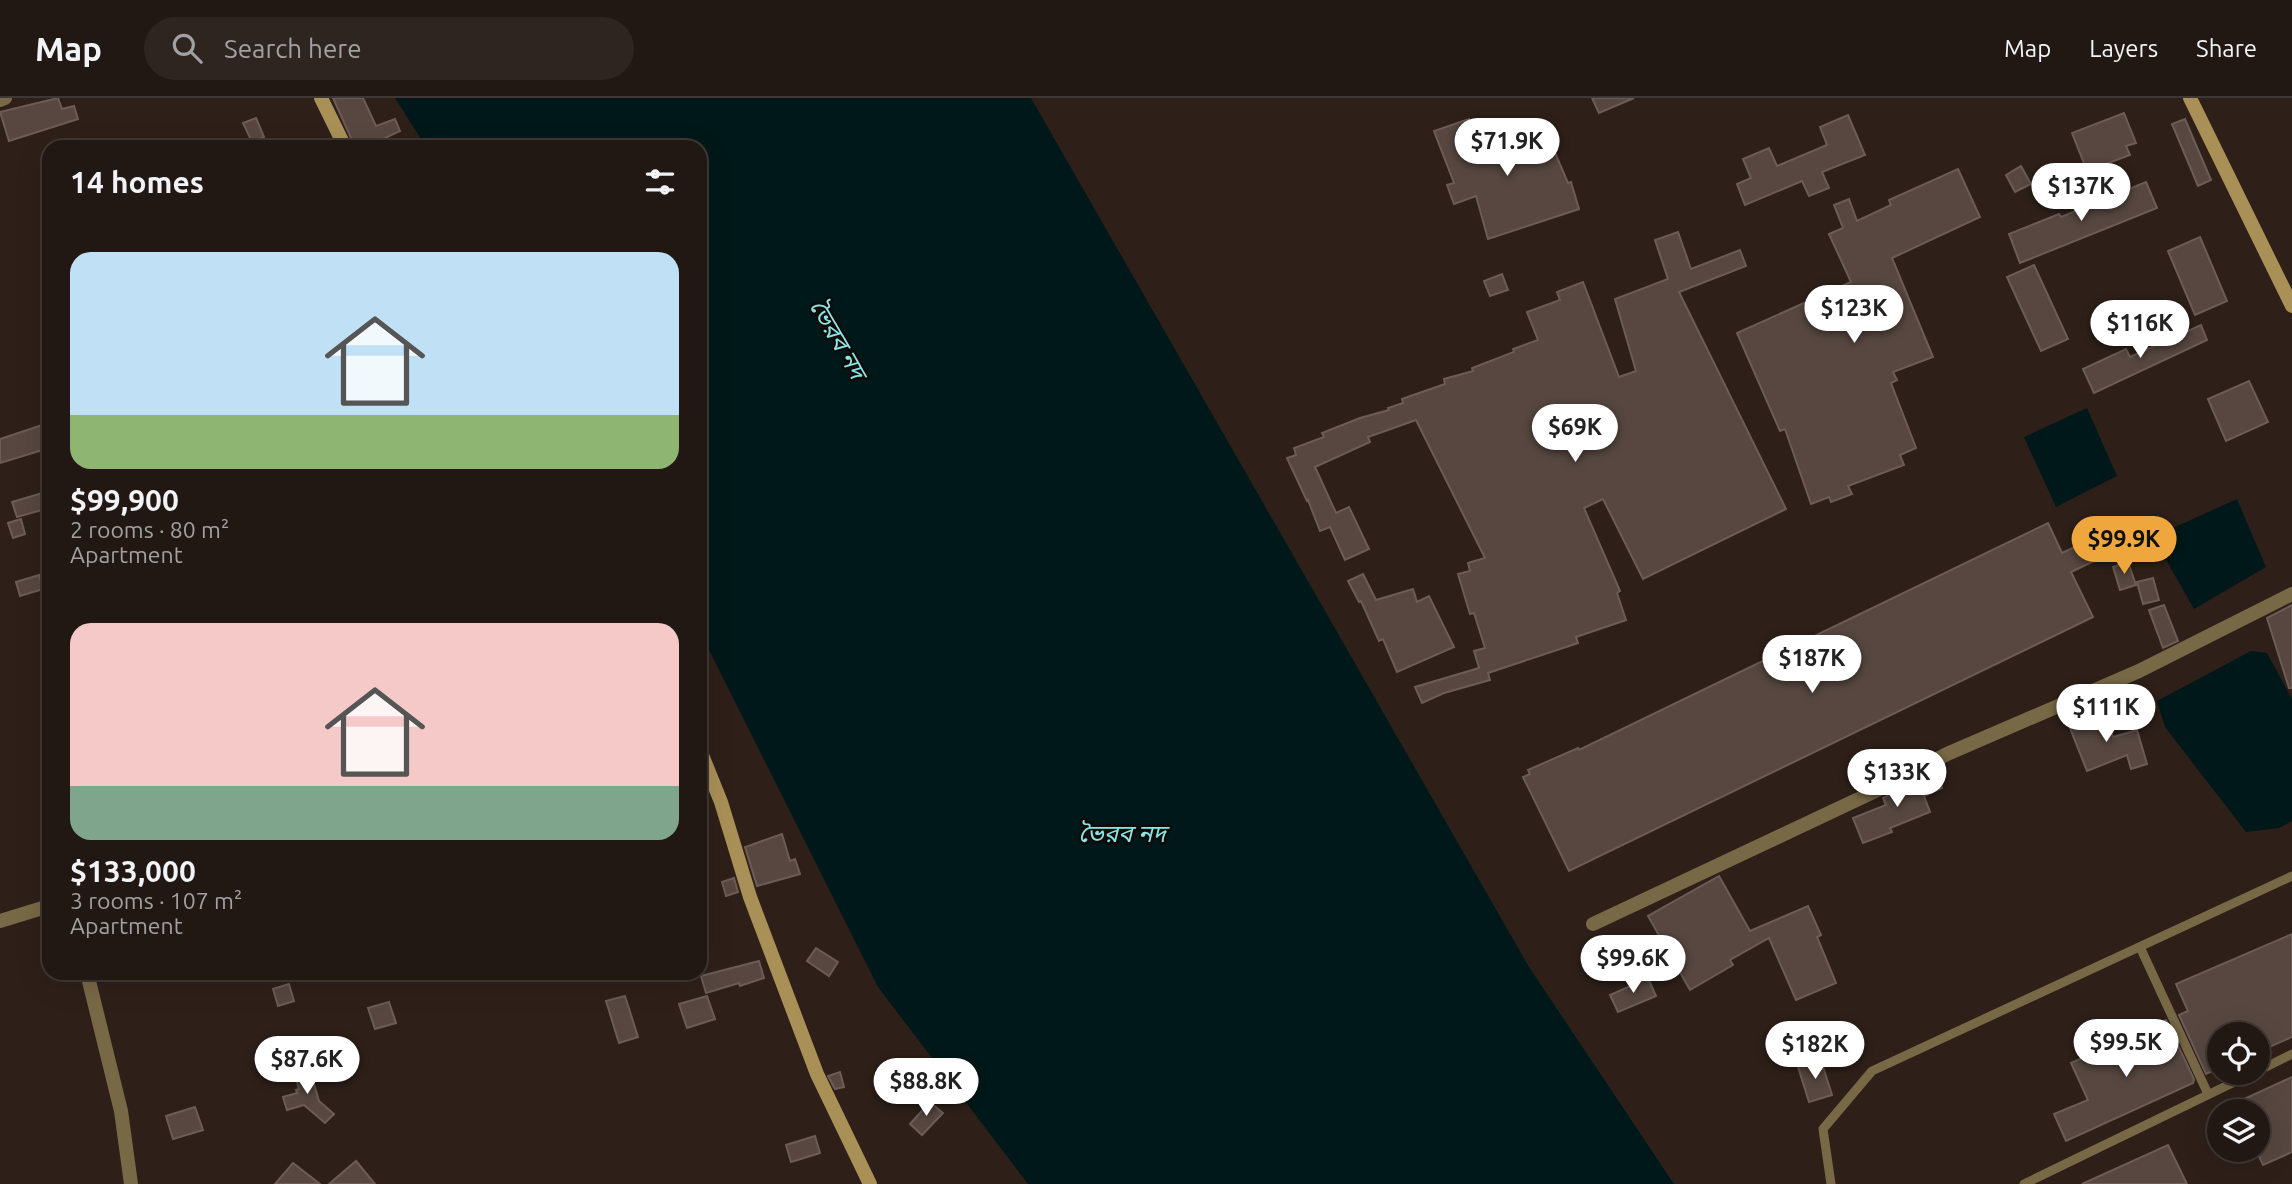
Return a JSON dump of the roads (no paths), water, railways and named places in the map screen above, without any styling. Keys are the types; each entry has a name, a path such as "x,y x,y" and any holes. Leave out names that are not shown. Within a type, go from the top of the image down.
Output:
{"street":[{"path":"0,100 5,98"},
{"path":"321,98 342,140"},
{"path":"2190,98 2292,306"},
{"path":"1592,924 1884,787 1947,754 2139,671 2292,594"},
{"path":"707,767 721,802 750,897 817,1074 870,1184"},
{"path":"0,921 42,908"},
{"path":"89,980 121,1111 131,1184"}],"lane":[{"path":"1831,1184 1823,1129 1872,1071 2292,876"},
{"path":"2140,947 2208,1094"},
{"path":"2270,1065 2292,1054"},
{"path":"2024,1184 2227,1085"}],"water":[{"name":"ভৈরব নদ","path":"395,98 1031,98 1529,967 1674,1184 1028,1184 878,987 707,646 707,140 422,140"},
{"path":"2087,408 2117,476 2056,507 2024,437"},
{"path":"2237,499 2266,567 2194,609 2153,537"},
{"path":"2251,651 2267,653 2292,699 2292,821 2279,828 2246,832 2165,727 2157,701"}]}
